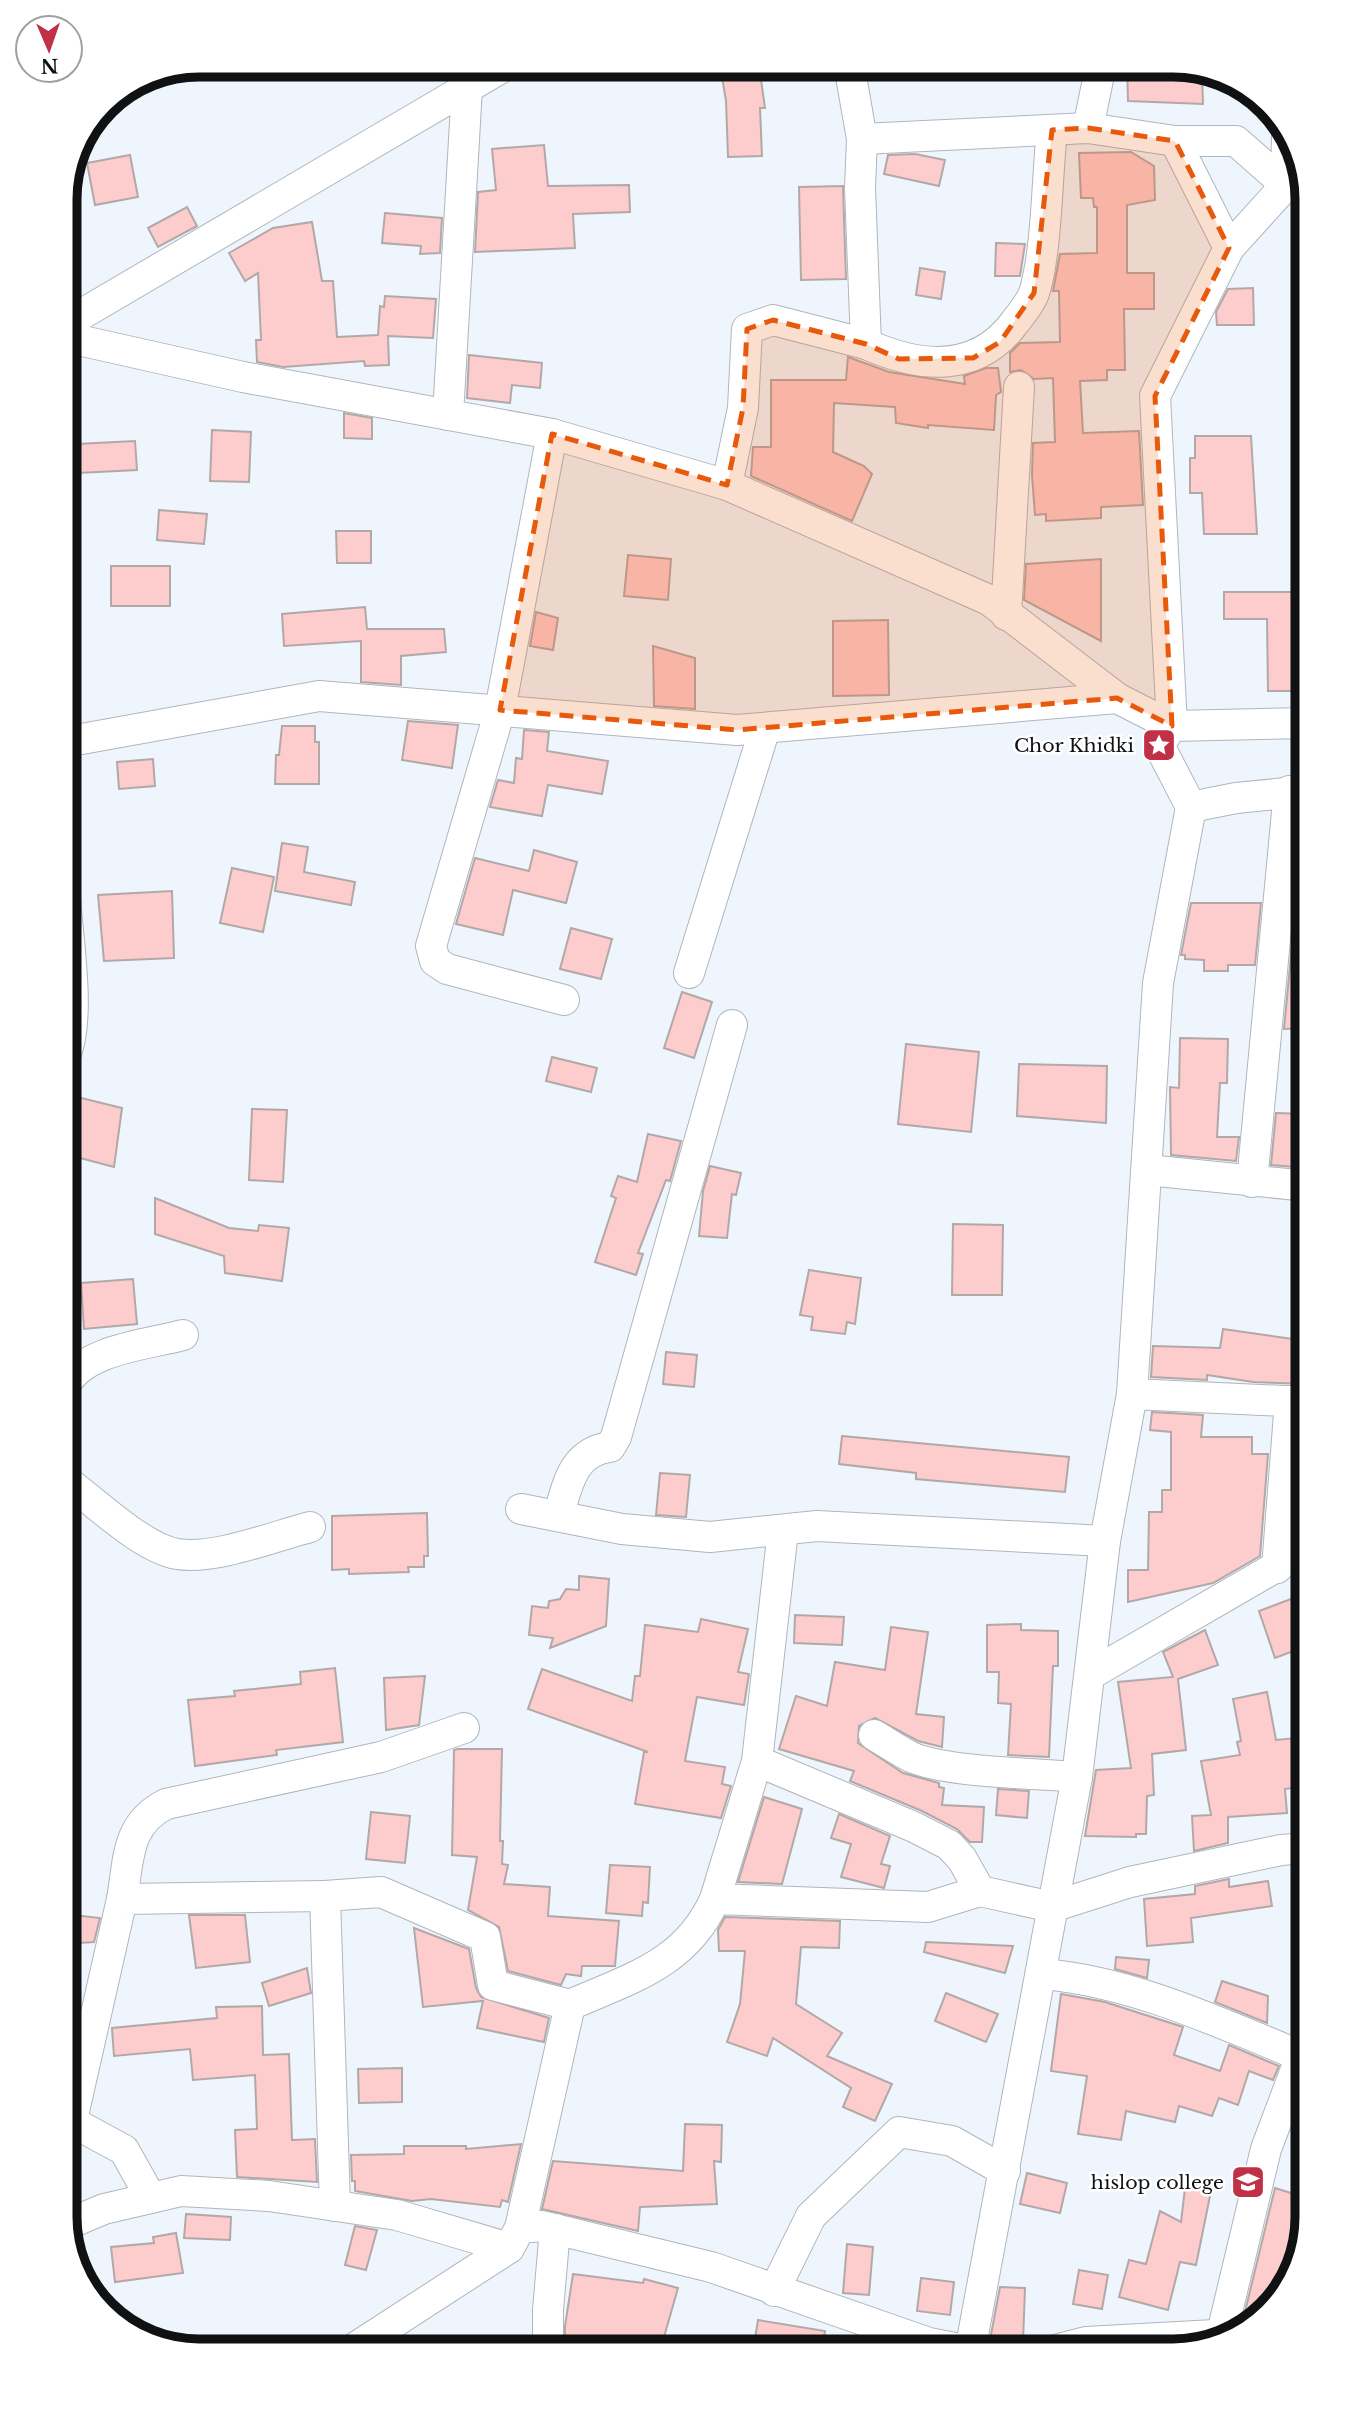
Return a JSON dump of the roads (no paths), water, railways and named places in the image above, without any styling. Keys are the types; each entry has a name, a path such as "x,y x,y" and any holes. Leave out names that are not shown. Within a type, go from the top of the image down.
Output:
{"street":[{"path":"77,317 486,77"},
{"path":"851,77 862,139 860,188 866,344"},
{"path":"1088,128 1099,77"},
{"path":"448,415 467,88"},
{"path":"862,139 1088,128 1175,141 1236,141 1294,181"},
{"path":"727,485 743,408 747,330 773,320 866,344 899,359 934,362 973,358 1000,342 1034,293 1052,130"},
{"path":"1175,141 1230,248"},
{"path":"972,2339 1043,1974 1052,1907 1077,1777 1105,1541 1132,1394 1158,983 1191,807 1159,745 1172,726 1155,396 1230,248 1294,183"},
{"path":"77,340 243,377 552,435 727,485 989,600 1117,698 1172,726 1295,723"},
{"path":"1006,615 1020,387"},
{"path":"552,435 500,710 435,930 432,955 439,965 447,969 564,1000"},
{"path":"77,740 319,696 737,730 1117,698"},
{"path":"689,973 765,728"},
{"path":"1191,807 1295,791"},
{"path":"1252,1182 1295,816"},
{"path":"558,1516 579,1460 587,1453 610,1447 616,1437 732,1025"},
{"path":"1147,1170 1295,1185"},
{"path":"77,1370 92,1359 183,1335"},
{"path":"1132,1394 1295,1402"},
{"path":"1277,1568 1295,1426"},
{"path":"77,1488 150,1543 177,1554 212,1553 310,1527"},
{"path":"521,1509 622,1529 710,1537 817,1527 1105,1541"},
{"path":"122,1899 325,1896 381,1892 485,1937 493,1985 570,2005 662,1964 704,1924 715,1899 757,1762 783,1530"},
{"path":"1091,1674 1295,1557"},
{"path":"77,2082 122,1899 134,1833 143,1819 166,1804 382,1757 464,1728"},
{"path":"874,1735 911,1757 941,1764 1077,1777"},
{"path":"757,1762 914,1827 949,1845 962,1859 980,1891"},
{"path":"715,1899 928,1908 980,1891 1052,1907 1130,1882 1295,1849"},
{"path":"325,1896 335,2206"},
{"path":"1043,1974 1070,1976 1163,2000 1295,2054"},
{"path":"514,2238 570,2005"},
{"path":"1230,2324 1266,2149 1295,2072"},
{"path":"77,2124 124,2150 152,2198"},
{"path":"774,2291 811,2217 899,2133 952,2141 1005,2171"},
{"path":"77,2220 104,2209 181,2191 269,2196 397,2215 514,2238"},
{"path":"368,2339 514,2238 542,2226 711,2267 917,2339"},
{"path":"548,2339 555,2229"},
{"path":"1133,2339 1207,2334"}],"place":[{"name":"Chor Khidki","path":"1159,745"},
{"name":"hislop college","path":"1248,2182"}]}
